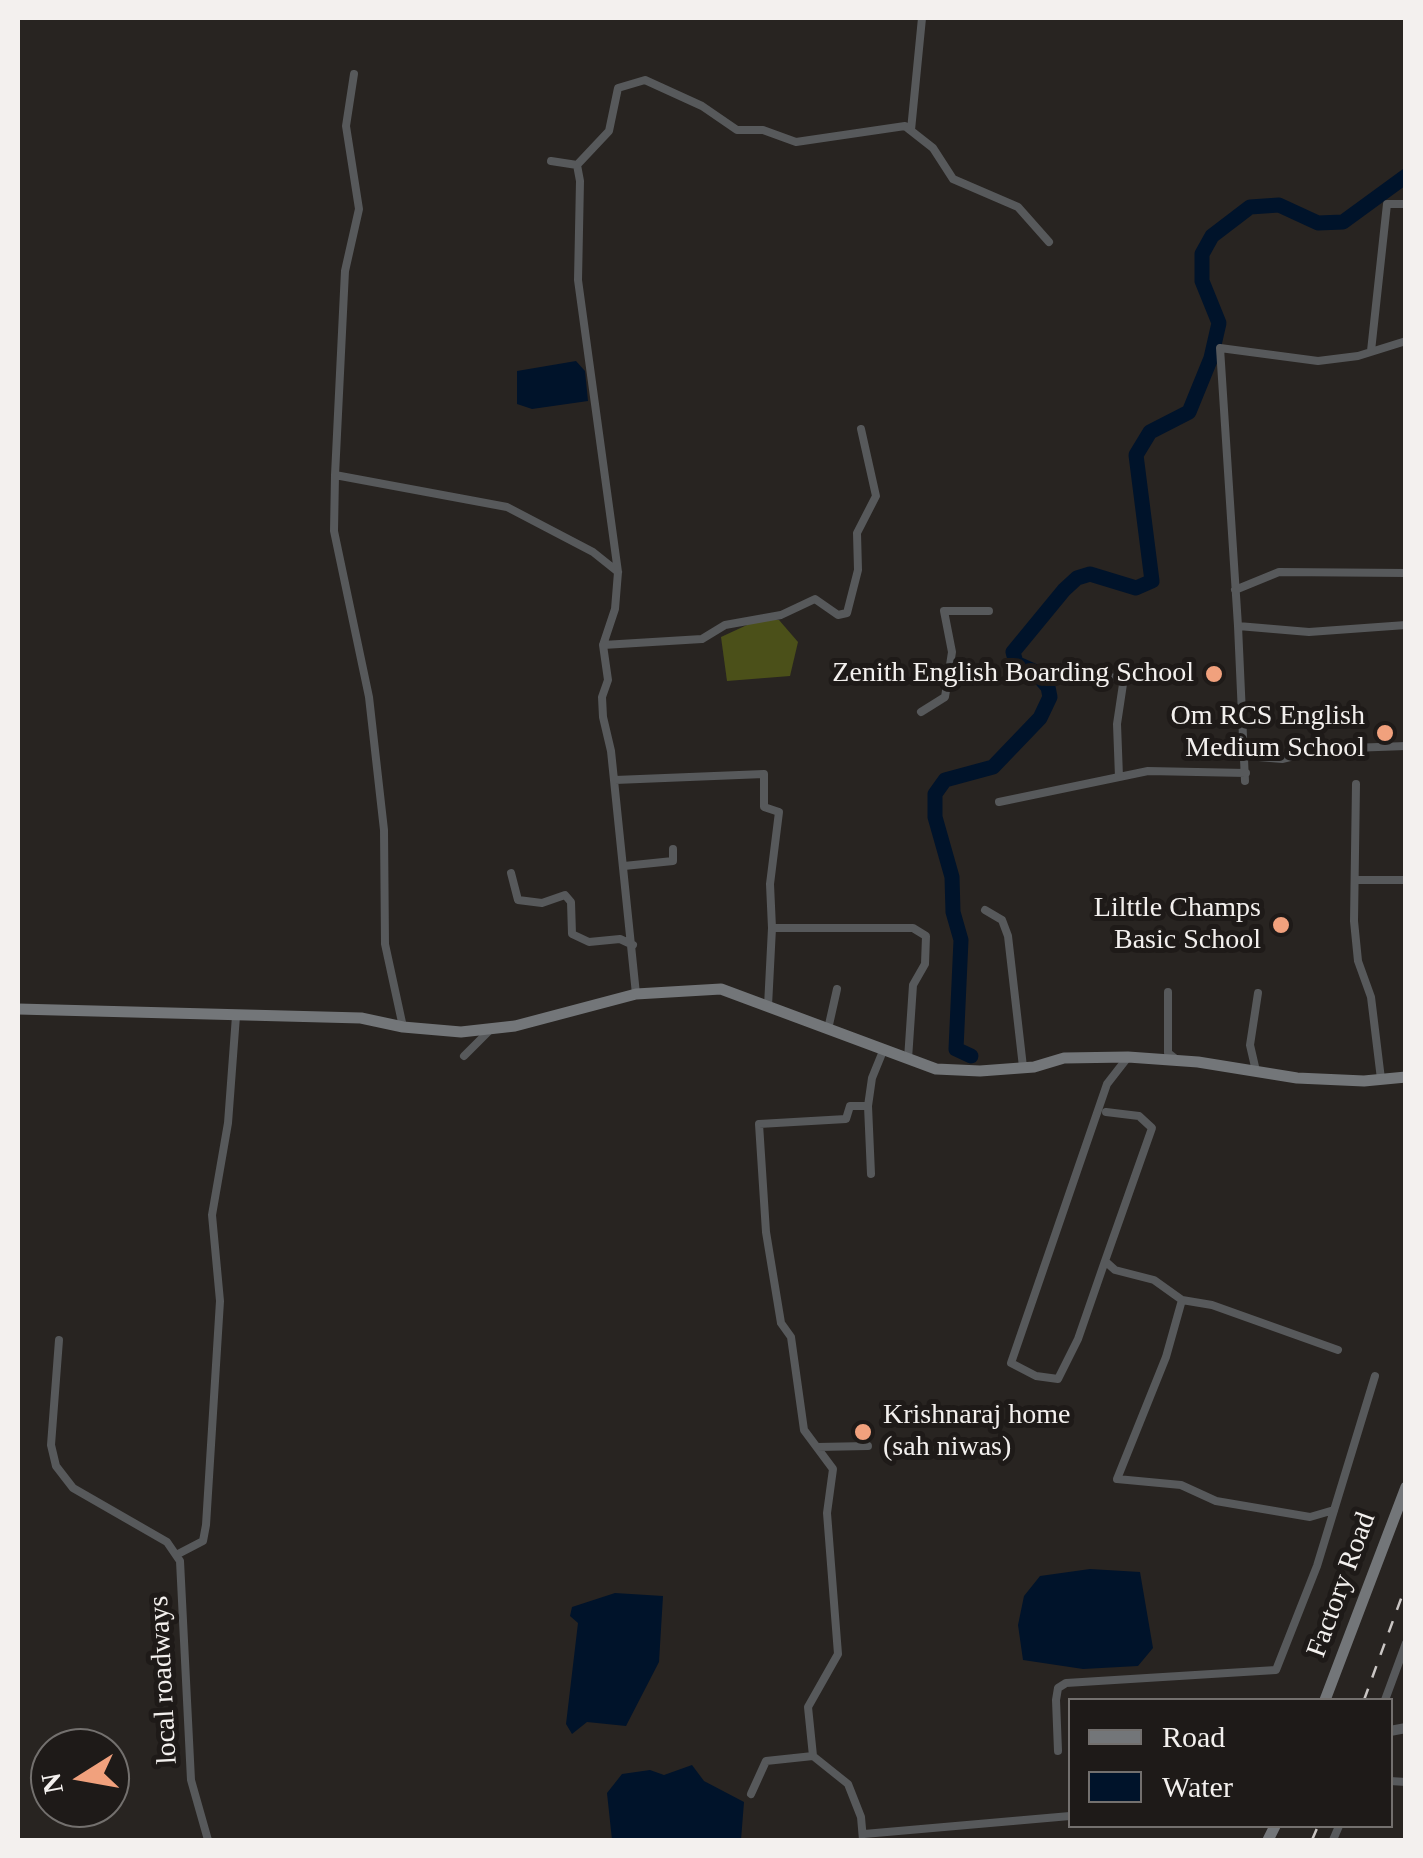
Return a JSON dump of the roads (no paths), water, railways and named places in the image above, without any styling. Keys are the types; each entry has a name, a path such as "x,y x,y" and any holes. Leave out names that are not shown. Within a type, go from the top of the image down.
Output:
{"main road":[{"path":"18,1009 361,1018 402,1028 461,1032 491,1029 636,994 720,989 936,1069 1022,1067 1064,1058 1128,1057 1177,1060 1297,1078 1381,1080 1406,1076"},
{"name":"Factory Road","path":"1327,1698 1406,1486"}],"street":[{"path":"912,130 922,18"},
{"path":"354,74 346,126 360,209 344,271 334,531 369,697 384,830 386,944 402,1028"},
{"path":"636,994 615,780 602,698 608,680 603,644 615,609 618,572 578,280 577,165 609,131 618,88 636,80 662,86 737,130 764,130 796,142 905,126 933,148 953,179 1018,207 1049,242"},
{"path":"550,161 577,165"},
{"path":"1371,351 1387,204 1406,204"},
{"path":"999,802 1148,771 1245,777 1247,756 1220,348 1318,361 1406,342"},
{"path":"603,644 702,639 725,625 782,616 815,599 838,615 847,614 858,570 857,533 876,496 861,429"},
{"path":"335,475 507,507 593,552 618,572"},
{"path":"1235,590 1279,572 1406,573"},
{"path":"921,712 944,697 952,652 944,612 989,611"},
{"path":"1238,626 1309,632 1406,624"},
{"path":"1074,674 1118,678 1123,684 1117,724 1119,776"},
{"path":"1247,756 1282,759 1323,749 1406,746"},
{"path":"615,780 764,774 764,807 779,812 770,884 768,1006"},
{"path":"1356,784 1358,880 1354,922 1358,961 1371,997 1381,1080"},
{"path":"624,866 674,861 674,849"},
{"path":"511,873 518,900 542,903 565,895 571,902 572,934 589,942 620,939 633,944"},
{"path":"1358,880 1406,880"},
{"path":"985,910 1002,920 1008,936 1022,1067"},
{"path":"772,928 913,928 926,936 924,964 914,985 908,1059"},
{"path":"828,1029 837,989"},
{"path":"1168,992 1168,1053 1177,1060"},
{"path":"1256,1072 1250,1045 1258,993"},
{"path":"178,1554 203,1541 206,1525 220,1301 220,1276 213,1261 212,1214 228,1123 236,1016"},
{"path":"464,1056 491,1029"},
{"path":"871,1174 868,1106 872,1078 883,1051"},
{"path":"1106,1112 1139,1116 1152,1128 1078,1339 1058,1378 1036,1376 1011,1362 1108,1084 1128,1057"},
{"path":"813,1756 808,1707 838,1654 827,1513 833,1468 804,1430 791,1337 781,1324 766,1232 759,1124 846,1119 850,1106 868,1106"},
{"path":"1106,1261 1115,1270 1154,1280 1182,1300 1212,1305 1338,1350"},
{"path":"1182,1300 1120,1482 1181,1485 1232,1505 1310,1517 1320,1517 1337,1507"},
{"name":"local roadways","path":"60,1340 51,1445 56,1466 74,1488 168,1542 178,1554 191,1780 208,1840"},
{"path":"1058,1751 1056,1700 1058,1688 1066,1683 1276,1670 1287,1653 1337,1507 1375,1376"},
{"path":"817,1447 868,1446"},
{"path":"1386,1698 1406,1643"},
{"path":"750,1794 766,1761 813,1756 848,1784 864,1837 1068,1816"}],"water":[{"path":"576,361 585,371 588,401 532,409 517,404 517,371"},
{"path":"1090,1569 1140,1572 1153,1648 1138,1666 1083,1669 1023,1660 1018,1625 1024,1596 1040,1576"},
{"path":"615,1593 663,1596 659,1662 626,1726 587,1722 572,1734 566,1724 578,1623 570,1616 572,1607"},
{"path":"692,1765 704,1781 744,1802 741,1840 612,1840 607,1793 622,1774 650,1770 664,1775"}],"waterway":[{"path":"971,1056 956,1049 961,940 953,912 952,877 935,817 935,794 945,780 993,767 1040,718 1050,697 1048,687 1034,671 1016,663 1013,652 1064,590 1077,578 1090,574 1136,588 1152,581 1136,455 1150,432 1189,412 1211,358 1219,323 1202,281 1202,254 1212,236 1250,207 1279,205 1318,223 1343,222 1406,176"}],"railway":[{"path":"1365,1698 1406,1585"},
{"path":"1312,1840 1317,1828"}],"place":[{"name":"Zenith English Boarding School","path":"1214,674"},
{"name":"Om RCS English Medium School","path":"1385,733"},
{"name":"Lilttle Champs Basic School","path":"1281,925"},
{"name":"Krishnaraj home (sah niwas)","path":"863,1432"}]}
